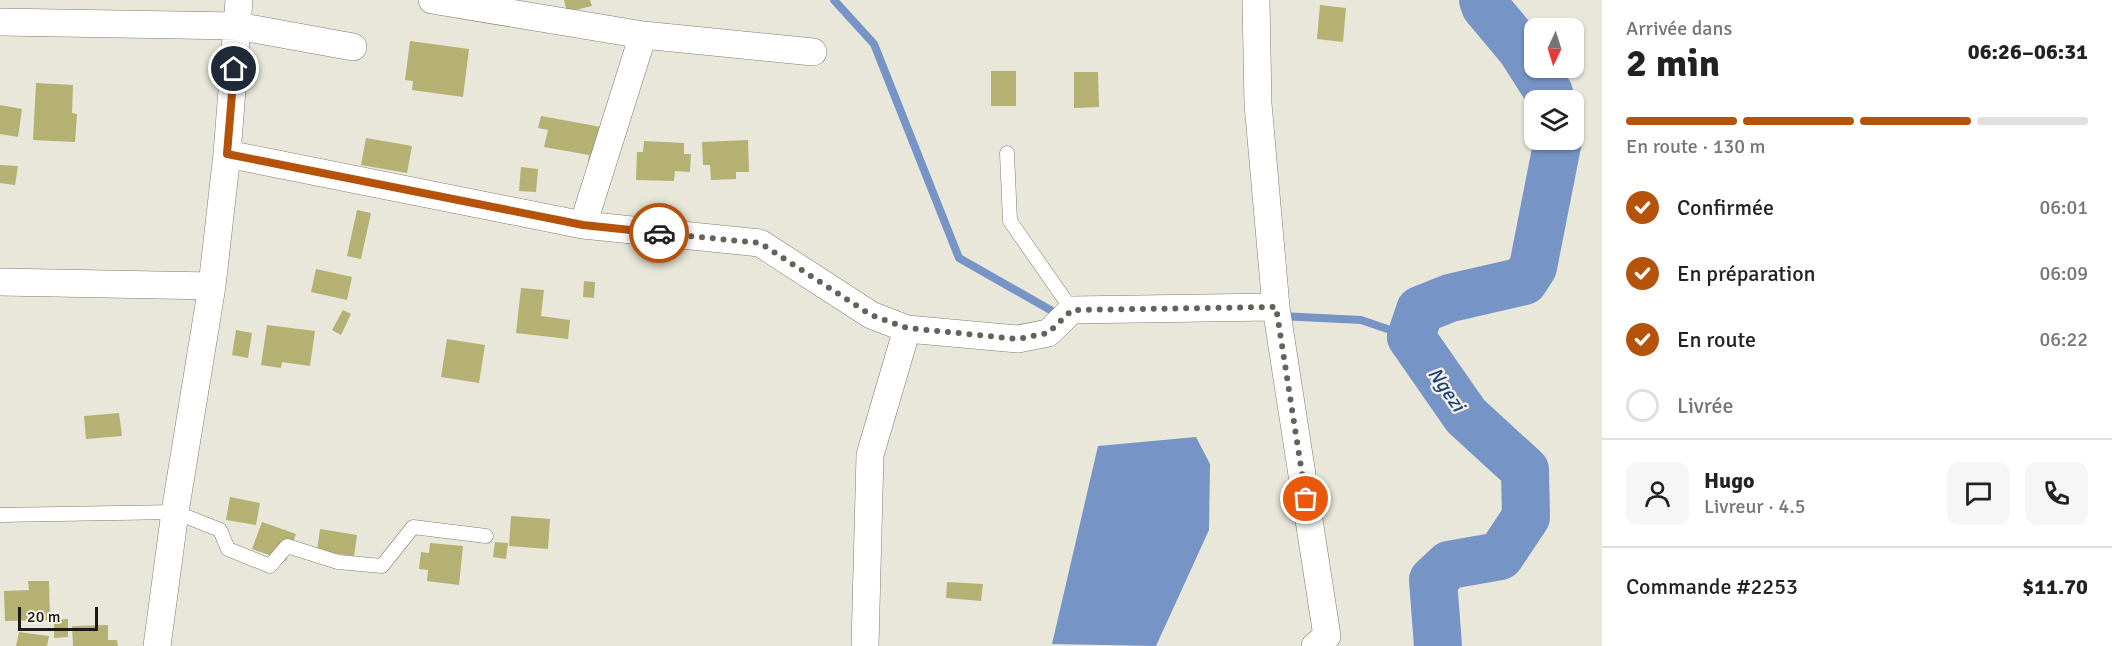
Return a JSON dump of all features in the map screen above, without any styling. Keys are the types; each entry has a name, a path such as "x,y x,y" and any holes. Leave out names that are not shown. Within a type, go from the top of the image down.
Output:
{"street":[{"path":"432,0 643,35 813,52"},
{"path":"1256,0 1258,104 1276,307 1327,636 1315,646"},
{"path":"158,646 175,512 212,286 227,154 238,13"},
{"path":"0,22 238,13 353,47"},
{"path":"583,225 643,35"},
{"path":"227,154 583,225 760,243 871,315 907,328 1018,339 1048,333 1072,310 1276,307"},
{"path":"0,282 212,286"},
{"path":"865,646 870,455 907,328"}],"lane":[{"path":"1007,153 1010,221 1072,310"},
{"path":"0,515 175,512 220,530 228,549 270,566 287,546 338,562 382,566 413,527 486,536"}],"water":[{"path":"1196,437 1210,464 1209,530 1156,646 1052,644 1098,446"}],"building":[{"path":"564,0 590,0 592,6 567,12"},
{"path":"1320,5 1346,8 1343,42 1317,39"},
{"path":"410,41 469,49 463,97 412,90 413,81 405,80"},
{"path":"991,71 1016,71 1016,106 991,106"},
{"path":"1074,72 1098,72 1099,107 1074,108"},
{"path":"36,83 73,85 72,113 77,114 75,142 33,140"},
{"path":"0,105 22,109 18,137 0,134"},
{"path":"541,116 612,129 605,165 588,162 589,155 544,147 548,130 538,128"},
{"path":"366,138 412,146 407,173 361,165"},
{"path":"748,140 749,172 736,172 736,179 711,180 710,165 703,165 702,142"},
{"path":"644,141 684,143 684,154 691,154 690,172 675,171 674,181 636,180 637,152 643,152"},
{"path":"0,165 18,166 15,185 0,183"},
{"path":"521,167 538,169 536,192 519,191"},
{"path":"357,210 371,213 361,259 347,256"},
{"path":"316,269 352,277 347,300 311,292"},
{"path":"584,281 595,282 594,298 583,297"},
{"path":"521,288 544,290 541,316 570,320 568,339 516,333"},
{"path":"343,310 351,314 341,335 332,330"},
{"path":"267,325 315,331 310,366 282,362 281,368 261,365"},
{"path":"236,330 252,333 248,358 232,355"},
{"path":"447,339 485,345 479,383 441,377"},
{"path":"119,413 122,436 86,439 84,416"},
{"path":"230,497 260,503 256,525 226,520"},
{"path":"511,516 550,519 548,549 509,546"},
{"path":"262,522 296,534 286,561 252,549"},
{"path":"320,529 357,535 354,556 317,551"},
{"path":"495,542 508,543 506,559 493,557"},
{"path":"430,543 463,546 459,585 427,581 428,570 419,569 421,552 429,553"},
{"path":"28,581 49,581 50,620 5,621 4,591 29,590"},
{"path":"947,582 983,584 981,601 946,598"},
{"path":"68,619 68,637 54,638 54,620"},
{"path":"108,625 108,640 117,640 118,646 73,646 72,626"},
{"path":"19,632 49,636 47,646 16,646"}],"waterway":[{"path":"834,0 874,44 959,258 1061,316"},
{"name":"Ngezi","path":"1483,0 1485,6 1521,49 1547,90"},
{"name":"Ngezi","path":"1438,646 1433,580 1449,565 1500,556 1526,517 1525,470 1466,416 1411,337 1420,310 1450,298 1524,281 1533,267 1556,150"},
{"path":"1280,316 1361,320 1411,337"}],"way so far":[{"path":"659,233 760,243 871,315 907,328 1018,339 1048,333 1072,310 1276,307 1306,499"}],"route":[{"path":"234,69 227,154 583,225 659,233"}]}
